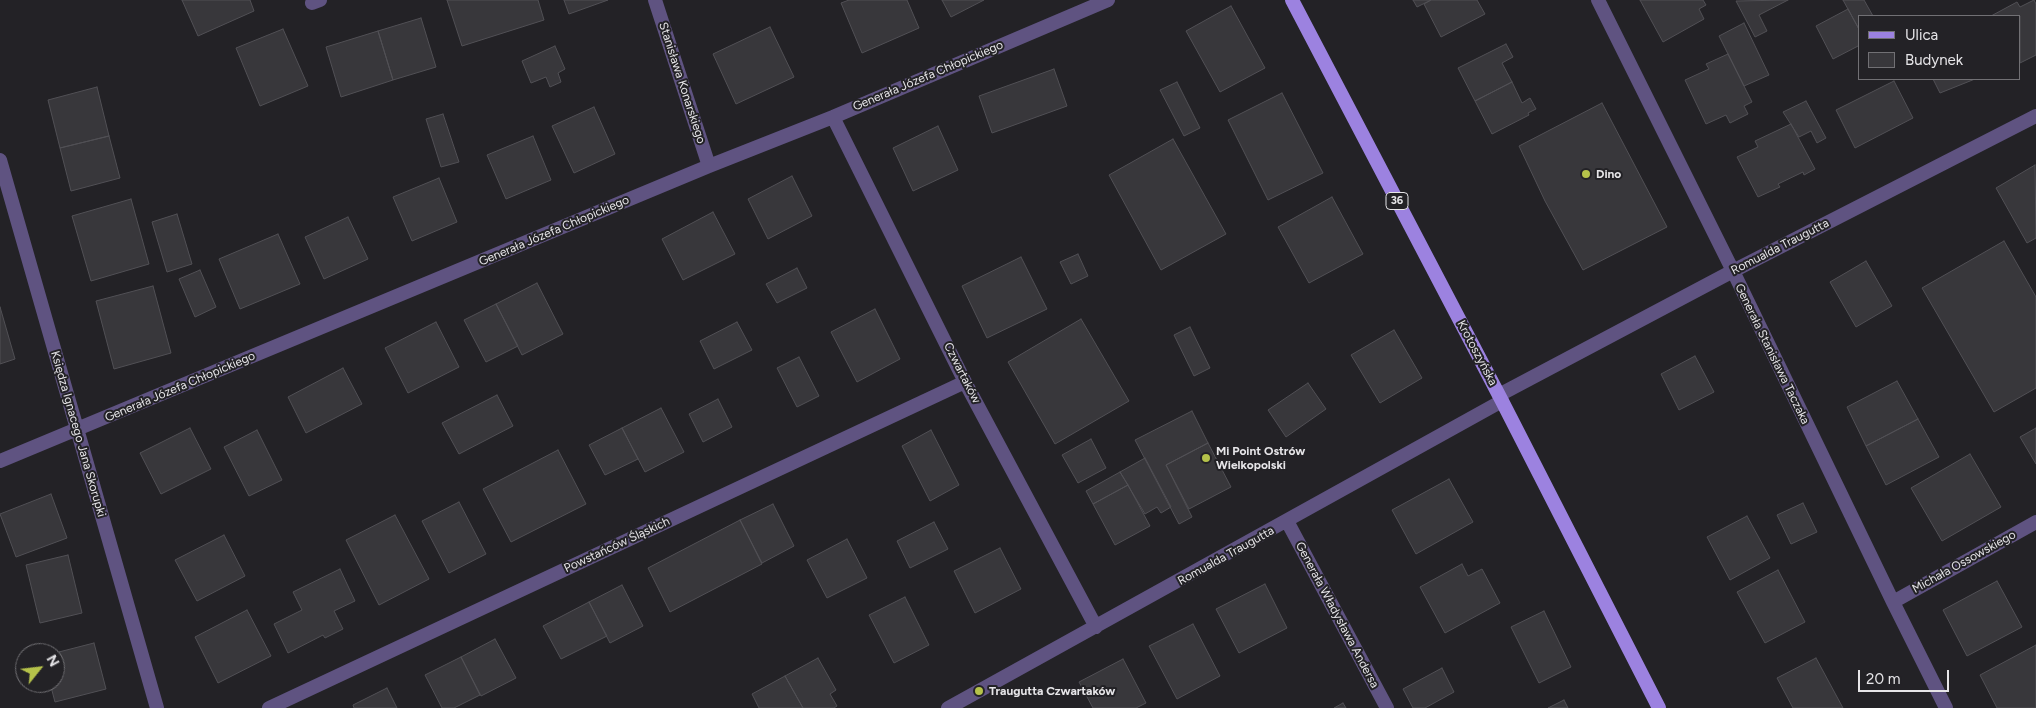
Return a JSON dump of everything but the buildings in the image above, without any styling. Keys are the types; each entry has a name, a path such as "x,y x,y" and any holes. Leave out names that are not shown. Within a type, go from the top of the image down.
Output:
{"main road":[{"name":"Krotoszyńska","path":"1292,0 1501,398 1659,708"}],"street":[{"name":"Stanisława Konarskiego","path":"656,0 709,166"},
{"name":"Generała Józefa Chłopickiego","path":"0,461 709,166 833,117 1108,0"},
{"name":"Generała Stanisława Taczaka","path":"1598,0 1733,271 1946,708"},
{"name":"Romualda Traugutta","path":"948,708 1288,522 1501,398 1733,271 2036,116"},
{"name":"Czwartaków","path":"833,117 965,382 1096,627"},
{"name":"Księdza Ignacego Jana Skorupki","path":"0,160 156,708"},
{"name":"Powstańców Śląskich","path":"269,708 965,382"},
{"name":"Generała Władysława Andersa","path":"1288,522 1387,708"},
{"name":"Michała Ossowskiego","path":"1893,602 2036,522"}],"place":[{"name":"Dino","path":"1586,174"},
{"name":"Mi Point Ostrów Wielkopolski","path":"1206,458"},
{"name":"Traugutta Czwartaków","path":"979,691"}]}
